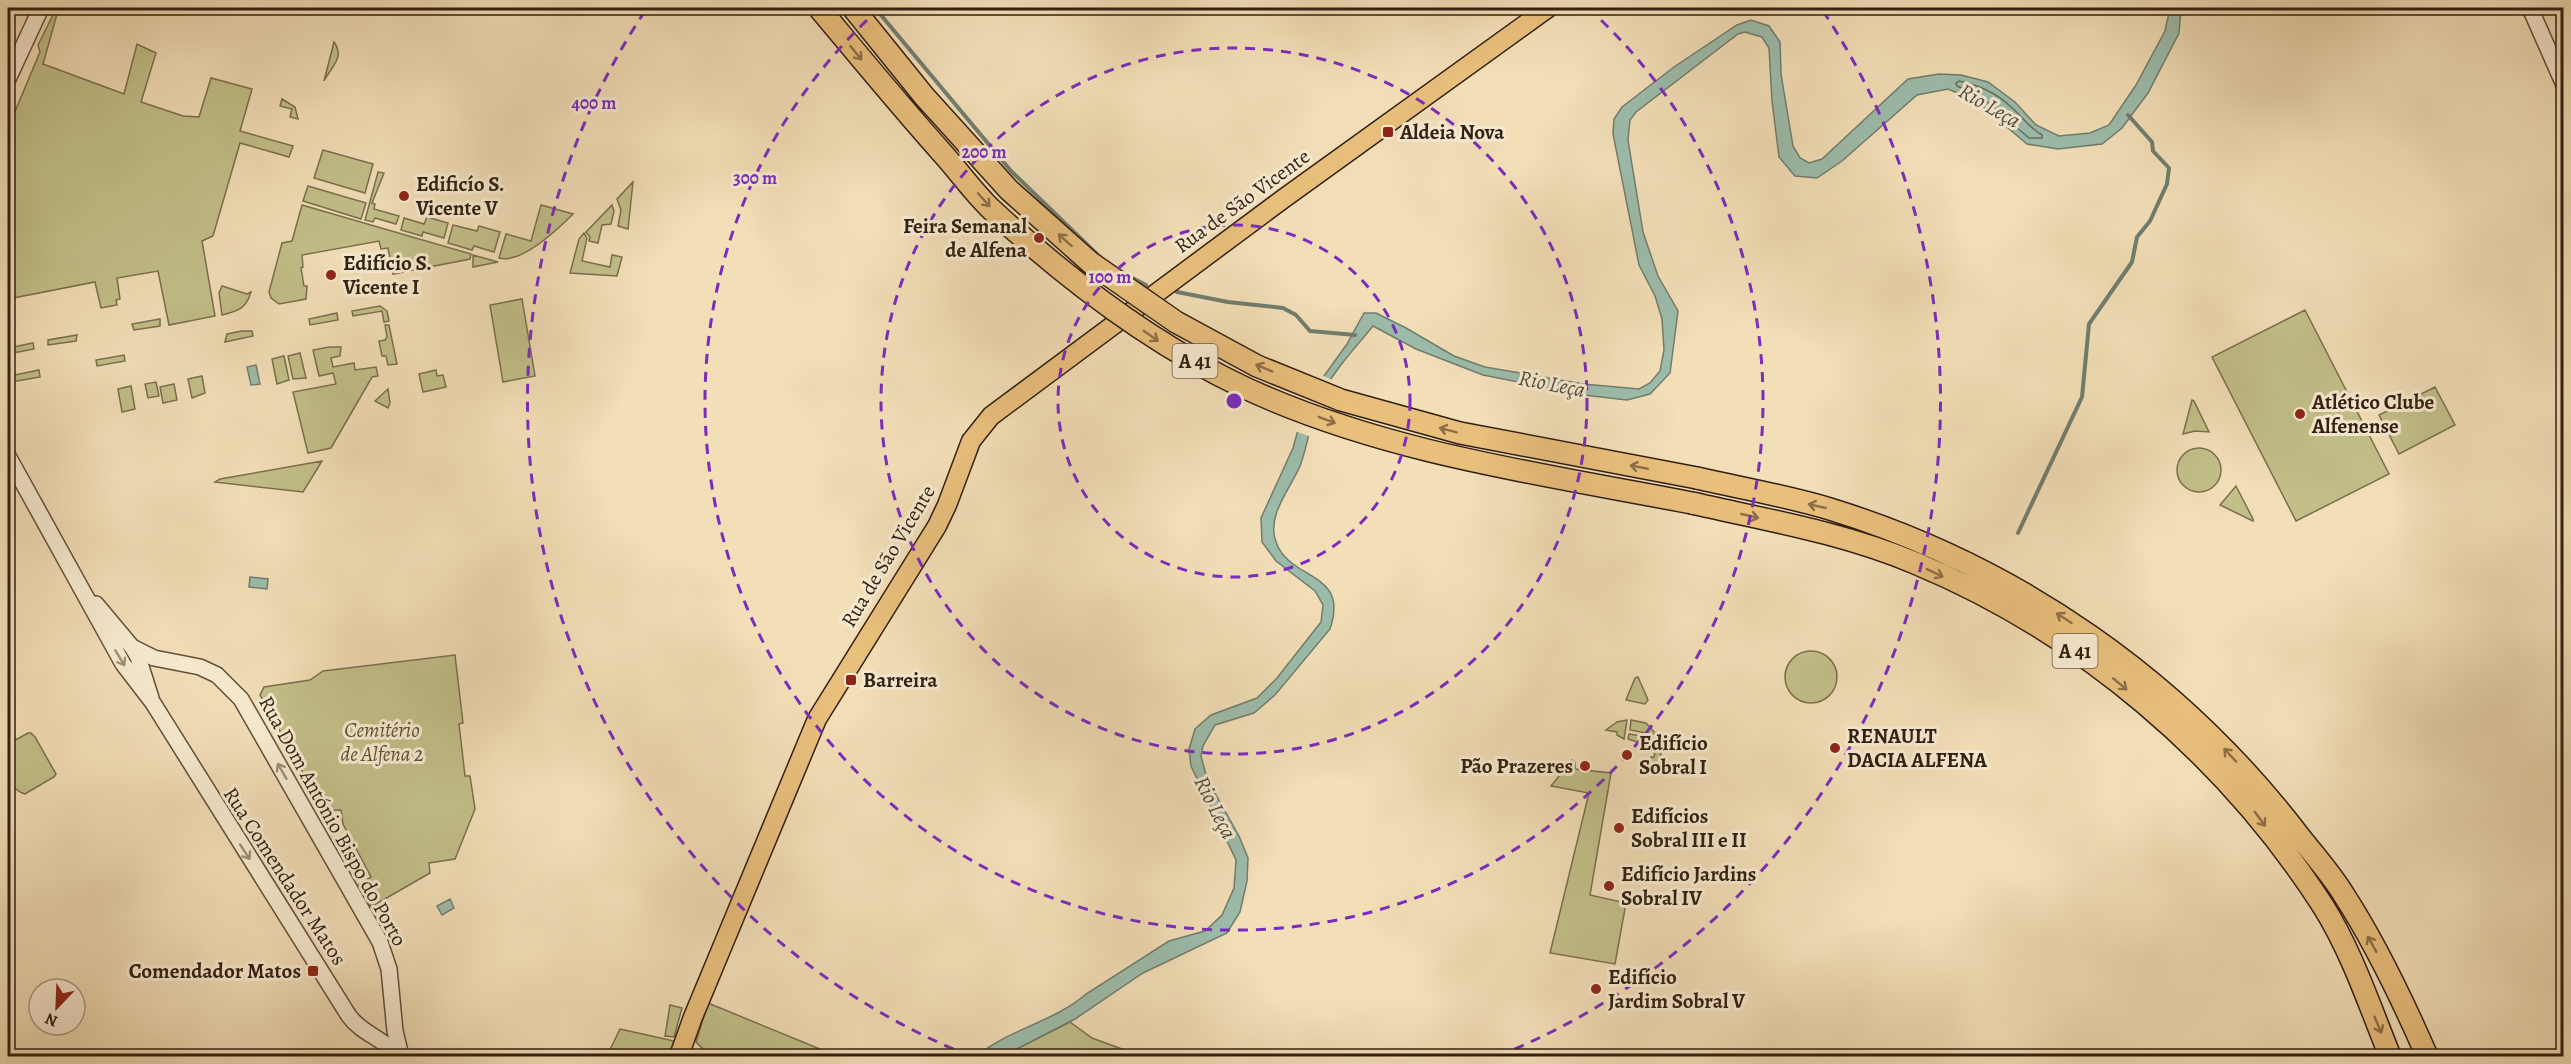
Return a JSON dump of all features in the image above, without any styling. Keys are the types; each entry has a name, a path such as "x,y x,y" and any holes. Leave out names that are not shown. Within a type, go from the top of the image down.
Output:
{"highway":[{"name":"A 41","path":"819,8 903,110 990,208 1075,281 1161,343 1244,387 1333,423 1454,457 1692,503 1822,532 1915,563 2010,610 2097,665 2182,735 2253,810 2324,907 2349,955 2391,1056"},
{"name":"A 41","path":"853,8 924,96 1009,190 1091,263 1176,322 1257,366 1341,400 1460,433 1697,478 1829,508 1921,542 2024,591 2110,648 2195,718 2269,796 2344,894 2400,995 2427,1056"}],"main road":[{"name":"Rua de São Vicente","path":"679,1056 696,1010 818,719 856,653 937,526 971,441 979,428 1044,375 1283,198 1548,8"}],"street":[{"path":"8,79 41,8"},
{"path":"2530,8 2564,85"},
{"name":"Rua Comendador Matos","path":"8,456 123,664 153,704 355,1024 387,1044 399,1056"},
{"name":"Rua Dom António Bispo do Porto","path":"82,588 132,646 154,658 200,668 217,675 241,699 380,942 389,969 399,1056"},
{"name":"Rua Comendador Matos","path":"132,646 153,704"},
{"path":"141,690 144,674 159,664 171,662"}],"green space":[{"path":"54,13 57,14 43,64 124,94 137,44 156,53 141,102 183,116 199,117 211,78 252,89 240,131 293,146 289,157 240,143 213,236 202,241 215,316 169,325 158,271 117,278 120,299 116,300 117,305 101,308 95,282 8,299 8,128 40,52 38,45"},
{"path":"334,42 338,57 324,81"},
{"path":"282,99 295,107 298,119 290,117 292,109 280,106"},
{"path":"323,150 373,164 365,193 314,178"},
{"path":"378,172 384,173 372,203 375,204 374,209 399,216 396,224 375,218 373,222 365,220"},
{"path":"633,182 628,229 618,226 621,210 617,199"},
{"path":"308,186 366,203 361,219 303,201"},
{"path":"302,205 471,254 470,259 393,274 388,248 381,249 379,241 302,255 303,267 301,268 304,286 307,286 306,299 279,304 271,298 269,292 282,243 292,241"},
{"path":"541,205 573,214 528,251 518,256 499,258 506,234 531,241"},
{"path":"612,205 614,211 611,224 602,225 598,243 589,241 590,237 586,232"},
{"path":"427,217 448,223 444,238 423,232 422,236 401,230 404,218 424,224"},
{"path":"453,225 477,231 479,226 500,232 494,252 474,246 472,250 448,243"},
{"path":"584,233 587,238 582,261 610,267 612,255 622,257 617,276 570,273 579,239"},
{"path":"473,255 498,262 473,267"},
{"path":"222,286 247,294 251,292 247,302 241,308 222,315 219,293"},
{"path":"522,299 535,376 503,382 490,305"},
{"path":"380,306 387,311 389,321 384,322 382,311 353,316 352,311"},
{"name":"Atlético Clube Alfenense","path":"2305,310 2389,474 2296,521 2212,357"},
{"path":"337,313 338,320 310,325 309,319"},
{"path":"160,319 160,326 134,330 132,324"},
{"path":"385,325 389,325 397,364 388,365 386,356 382,356 379,341 387,337"},
{"path":"252,331 253,336 225,342 227,334"},
{"path":"77,335 76,341 48,345 48,340"},
{"path":"33,343 34,349 8,354 8,348"},
{"path":"341,347 340,356 331,358 333,367 354,363 355,370 376,367 378,376 372,377 331,448 308,453 293,392 336,384 333,373 319,376 313,350"},
{"path":"300,353 306,378 293,379 288,356"},
{"path":"124,355 125,361 97,366 96,360"},
{"path":"284,356 289,380 277,384 272,359"},
{"path":"39,370 40,377 12,382 10,376"},
{"path":"436,370 437,376 443,375 446,387 423,392 419,374"},
{"path":"202,376 205,393 192,398 188,379"},
{"path":"156,382 159,396 148,398 145,384"},
{"path":"174,384 177,400 163,403 160,387"},
{"path":"131,386 135,409 122,412 118,389"},
{"path":"2435,387 2455,425 2399,454 2379,415"},
{"path":"388,389 390,403 388,408 375,401"},
{"path":"2192,400 2209,432 2195,431 2183,434"},
{"path":"2199,448 2208,449 2215,454 2220,461 2220,479 2215,486 2208,491 2199,492 2190,491 2183,486 2178,479 2177,470 2178,461 2183,454 2190,449"},
{"path":"322,461 303,492 215,482 220,479"},
{"path":"2236,486 2253,519 2253,521 2220,505"},
{"path":"1806,651 1816,651 1830,658 1837,677 1830,696 1816,703 1806,703 1796,699 1789,692 1785,682 1785,672 1789,662 1796,655"},
{"name":"Cemitério de Alfena 2","path":"455,655 463,723 459,724 465,776 470,776 475,809 455,859 429,863 430,873 371,907 357,886 371,877 343,824 341,810 324,811 260,695 264,687 310,680 323,671"},
{"path":"1638,677 1648,700 1645,704 1626,700 1635,678"},
{"path":"1627,720 1624,739 1617,735 1617,732 1606,730 1617,722"},
{"path":"1631,720 1646,723 1657,735 1630,730"},
{"path":"28,733 35,737 56,774 25,794 14,786 11,780 8,766 8,744"},
{"path":"1629,734 1659,739 1661,754 1657,773 1649,772 1653,763 1651,757 1654,757 1655,752 1652,751 1653,747 1628,739"},
{"path":"1572,760 1575,763 1575,769 1611,773 1590,895 1626,903 1615,964 1550,953 1589,793 1551,786"},
{"path":"708,1003 837,1056 710,1056 696,1042"},
{"path":"670,1005 682,1008 674,1037 665,1036"},
{"path":"1070,1022 1092,1038 1141,1056 1003,1056"},
{"path":"620,1029 674,1041 669,1056 607,1056"}],"water":[{"name":"Rio Leça","path":"2170,8 2181,8 2179,33 2148,93 2122,128 2102,144 2058,149 2027,144 1976,101 1948,89 1917,95 1842,161 1817,178 1795,176 1779,157 1772,101 1769,48 1762,37 1745,32 1738,34 1636,112 1630,120 1628,140 1643,232 1658,276 1678,311 1670,373 1650,394 1627,400 1583,395 1483,375 1416,349 1373,326 1340,366 1323,392 1300,466 1281,502 1274,522 1276,542 1283,555 1316,578 1332,596 1334,610 1330,629 1275,695 1254,713 1215,725 1203,746 1201,756 1207,779 1239,836 1248,858 1247,881 1240,912 1227,933 1143,973 1075,1019 1003,1056 977,1056 1003,1039 1060,1012 1169,941 1205,931 1222,915 1234,888 1236,860 1191,766 1189,749 1195,729 1211,715 1257,698 1277,678 1321,622 1323,605 1315,591 1276,561 1262,542 1261,518 1293,448 1306,401 1347,344 1364,313 1376,313 1454,356 1485,367 1583,384 1639,389 1650,383 1660,371 1664,350 1662,319 1655,296 1639,265 1613,134 1614,119 1622,107 1674,67 1737,25 1751,20 1769,26 1780,42 1781,74 1793,146 1800,158 1809,163 1822,159 1908,79 1939,74 1961,75 1988,82 2015,102 2036,125 2059,136 2090,133 2109,125 2136,85 2165,31"},
{"path":"256,365 260,384 251,385 247,367"},
{"path":"250,577 268,579 267,589 249,587"},
{"path":"450,899 454,908 442,915 437,906"}],"pier":[{"path":"1321,375 1335,381 1325,394 1311,437 1295,431 1304,400"}],"waterway":[{"path":"875,8 1011,171 1101,258"},
{"path":"2018,533 2082,397 2089,324 2132,262 2137,237 2150,221 2167,184 2169,168 2153,151 2152,142 2128,115"},
{"path":"1125,274 1146,285"},
{"path":"1177,292 1228,302 1283,308 1296,315 1310,331 1355,335"}],"place":[{"name":"Aldeia Nova","path":"1388,132"},
{"name":"Edificío S. Vicente V","path":"404,196"},
{"name":"Feira Semanal de Alfena","path":"1039,238"},
{"name":"Edifício S. Vicente I","path":"331,275"},
{"name":"Atlético Clube Alfenense","path":"2300,414"},
{"name":"Barreira","path":"851,680"},
{"name":"RENAULT DACIA ALFENA","path":"1835,748"},
{"name":"Edifício Sobral I","path":"1627,755"},
{"name":"Pão Prazeres","path":"1585,766"},
{"name":"Edifícios Sobral III e II","path":"1619,828"},
{"name":"Edifício Jardins Sobral IV","path":"1609,886"},
{"name":"Comendador Matos","path":"313,971"},
{"name":"Edifício Jardim Sobral V","path":"1596,989"}]}
